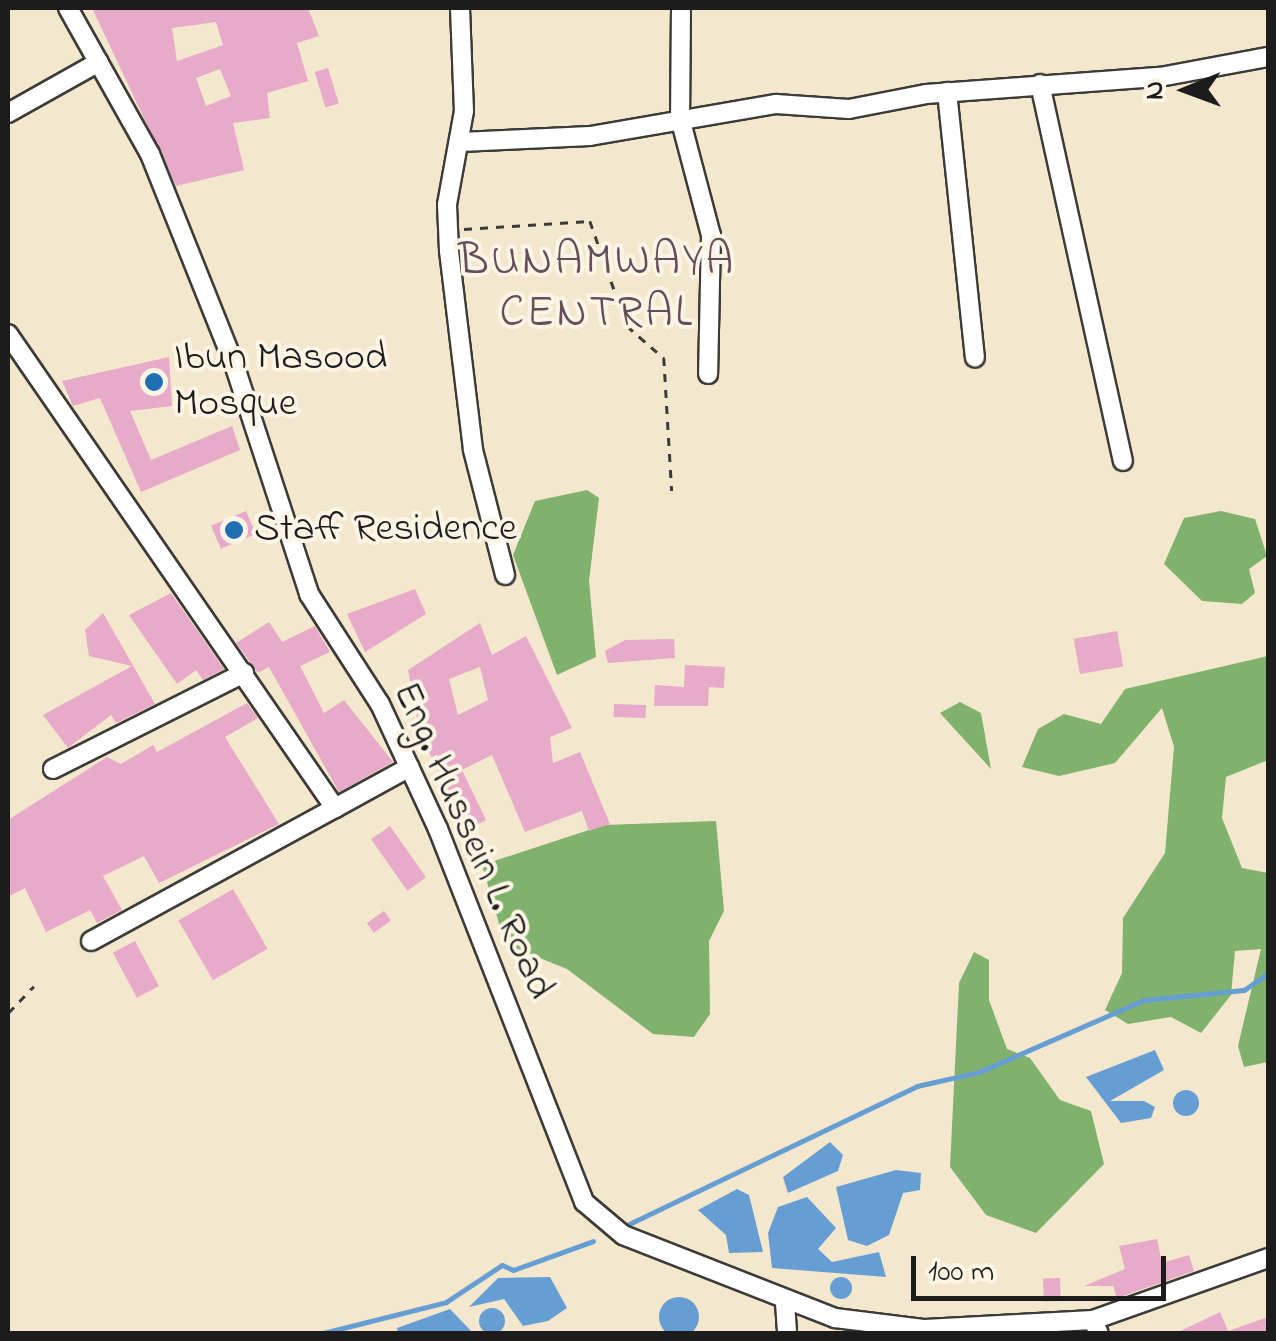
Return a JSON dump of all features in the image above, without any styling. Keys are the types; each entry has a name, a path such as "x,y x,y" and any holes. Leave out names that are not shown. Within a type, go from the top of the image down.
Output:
{"street":[{"name":"Eng. Hussein L. Road","path":"68,8 100,62 203,280 309,594 410,767 584,1202 624,1235 786,1303 925,1329 1096,1327 1268,1258"},
{"path":"460,8 460,142 448,230 473,450 505,575"},
{"path":"681,8 680,118 711,235 708,374"},
{"path":"460,142 590,136 776,104 848,109 947,92 1170,76 1268,56"},
{"path":"8,113 100,62"},
{"path":"1040,84 1123,461"},
{"path":"947,92 975,358"},
{"path":"8,334 335,808"},
{"path":"52,770 244,673"},
{"path":"92,941 410,767"},
{"path":"786,1303 787,1334"}],"path":[{"path":"448,230 590,222 627,326 664,358 672,492"},
{"path":"8,1014 34,986"}],"green space":[{"path":"587,490 599,498 589,581 596,657 557,675 513,555 535,501"},
{"path":"1221,511 1255,519 1267,556 1249,569 1255,593 1242,604 1202,601 1164,564 1184,518"},
{"path":"1268,656 1268,760 1226,777 1222,818 1242,868 1268,873 1268,1062 1244,1067 1238,1046 1261,949 1235,951 1231,995 1201,1033 1171,1017 1128,1024 1105,1010 1122,973 1123,918 1165,853 1174,747 1162,708 1115,763 1059,776 1022,767 1038,729 1064,714 1101,724 1125,689"},
{"path":"960,702 981,713 991,769 940,713"},
{"path":"716,821 724,911 709,941 710,1014 694,1037 653,1034 567,969 505,944 482,865 604,825"},
{"path":"974,952 989,960 989,1000 1007,1049 1030,1058 1060,1100 1091,1111 1104,1164 1036,1233 986,1215 950,1167 959,983"}],"water":[{"path":"1155,1050 1164,1070 1110,1101 1144,1101 1155,1107 1151,1118 1121,1123 1086,1077"},
{"path":"1186,1090 1195,1094 1199,1103 1195,1112 1186,1116 1177,1112 1173,1103 1177,1094"},
{"path":"830,1142 843,1155 838,1171 788,1193 783,1177"},
{"path":"896,1170 921,1173 920,1190 903,1193 889,1235 867,1246 848,1240 836,1187"},
{"path":"737,1189 749,1195 763,1252 729,1253 726,1235 698,1210"},
{"path":"807,1197 836,1228 818,1249 832,1262 879,1252 886,1277 772,1268 768,1233 778,1207"},
{"path":"550,1277 567,1308 548,1321 523,1326 504,1299 469,1307 498,1278"},
{"path":"837,1277 845,1277 852,1288 845,1299 837,1299 830,1292 830,1284"},
{"path":"679,1297 693,1303 699,1317 693,1331 679,1337 665,1331 659,1317 665,1303"},
{"path":"492,1308 501,1312 505,1321 501,1330 492,1334 483,1330 479,1321 483,1312"},
{"path":"450,1309 473,1333 398,1333 397,1328"}],"building":[{"path":"92,8 308,8 319,36 297,43 308,81 267,93 270,118 233,123 244,170 176,186","holes":["216,22 223,45 177,61 172,28","220,69 231,96 206,106 196,78"]},
{"path":"328,68 339,103 325,107 315,72"},
{"path":"169,357 172,406 130,411 151,460 232,426 240,450 141,492 100,398 73,406 62,381"},
{"name":"Staff Residence","path":"246,511 256,534 221,549 211,526"},
{"path":"415,589 426,614 365,652 347,614"},
{"path":"171,593 224,669 203,680 196,670 177,684 129,615"},
{"path":"103,613 155,704 116,723 111,715 68,748 43,715 132,666 89,656 85,630"},
{"path":"269,622 282,642 315,626 330,652 300,666 324,713 344,700 393,762 339,792 269,667 258,673 236,643"},
{"path":"480,623 492,655 526,636 572,728 550,737 553,763 580,752 610,824 589,831 582,811 525,832 492,755 462,770 486,820 467,830 420,734 408,670","holes":["480,667 488,700 458,715 449,679"]},
{"path":"1117,631 1123,666 1080,674 1074,639"},
{"path":"674,639 675,658 608,663 605,651 625,640"},
{"path":"685,665 725,667 724,688 709,687 708,706 654,706 655,685 684,687"},
{"path":"247,703 258,718 225,737 279,824 159,883 144,856 103,876 122,910 97,923 90,910 46,932 25,888 8,897 8,820 107,757 121,764 153,745 157,752"},
{"path":"614,704 646,705 646,718 614,717"},
{"path":"390,826 426,878 407,891 371,839"},
{"path":"233,889 268,949 213,980 178,920"},
{"path":"384,911 391,921 374,933 367,923"},
{"path":"135,941 159,986 137,998 113,953"},
{"path":"1157,1239 1162,1263 1189,1255 1194,1271 1117,1298 1113,1286 1084,1286 1125,1269 1119,1246"},
{"path":"1060,1278 1061,1301 1044,1302 1043,1279"},
{"path":"1220,1312 1228,1331 1268,1317 1268,1334 1174,1334"}],"waterway":[{"path":"629,1224 917,1086 979,1072 1144,1000 1244,990 1268,973"},
{"path":"319,1334 446,1302 502,1265 513,1270 593,1241"}],"place":[{"name":"Ibun Masood Mosque","path":"154,382"},
{"name":"Staff Residence","path":"234,530"}],"district":[{"name":"BUNAMWAYA CENTRAL","path":"597,289"}]}
